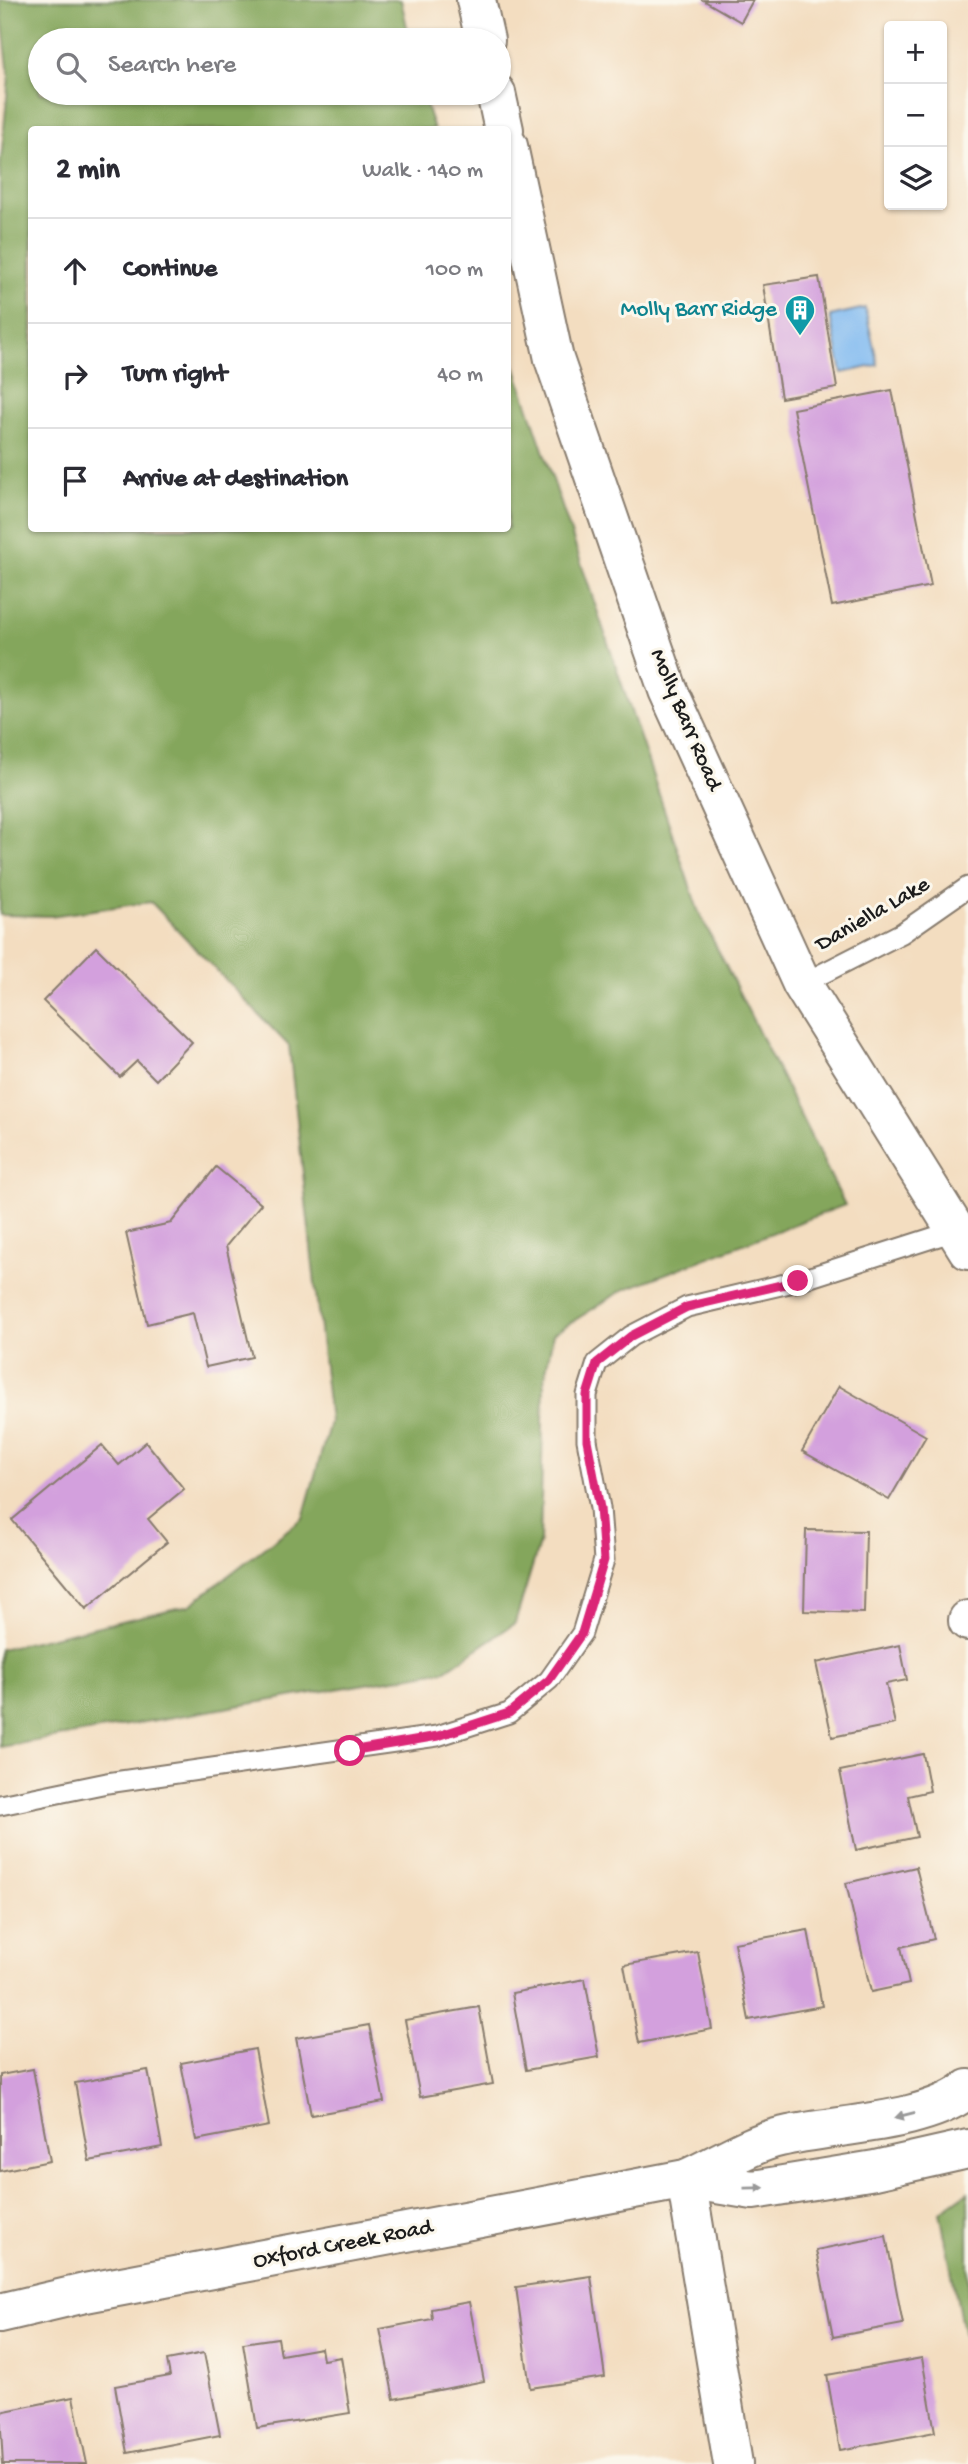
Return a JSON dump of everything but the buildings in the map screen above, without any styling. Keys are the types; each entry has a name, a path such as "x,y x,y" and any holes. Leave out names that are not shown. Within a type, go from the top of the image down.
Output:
{"street":[{"path":"476,0 482,28"},
{"path":"499,105 503,126"},
{"name":"Molly Barr Road","path":"511,160 554,359 668,690 802,984 961,1240"},
{"name":"Oxford Creek Road","path":"0,2313 85,2293 686,2179 778,2137 904,2116 960,2096 968,2089"},
{"name":"Oxford Creek Road","path":"686,2179 753,2190 876,2170 968,2149"},
{"path":"686,2179 733,2464"}],"lane":[{"name":"Daniella Lake","path":"802,984 902,933 968,887"},
{"path":"0,1805 107,1783 438,1736 509,1713 549,1680 582,1633 604,1560 600,1508 587,1440 587,1395 597,1363 631,1336 687,1307 961,1240"}],"green space":[{"path":"0,0 401,0 407,28 28,28 28,105 426,105 433,126 28,126 28,532 511,532 511,355 698,910 845,1205 623,1290 553,1334 544,1382 540,1541 515,1623 446,1670 0,1747 0,1649 190,1605 303,1518 330,1422 289,1046 151,902 50,916 0,915 0,170 9,76"},
{"path":"968,2192 968,2357 940,2212"}],"water":[{"path":"865,308 878,365 842,373 830,316"}],"place":[{"name":"Molly Barr Ridge","path":"800,337"}],"route":[{"path":"350,1751 438,1736 509,1713 549,1680 582,1633 604,1560 600,1508 587,1440 587,1395 597,1363 631,1336 687,1307 798,1281"}]}
